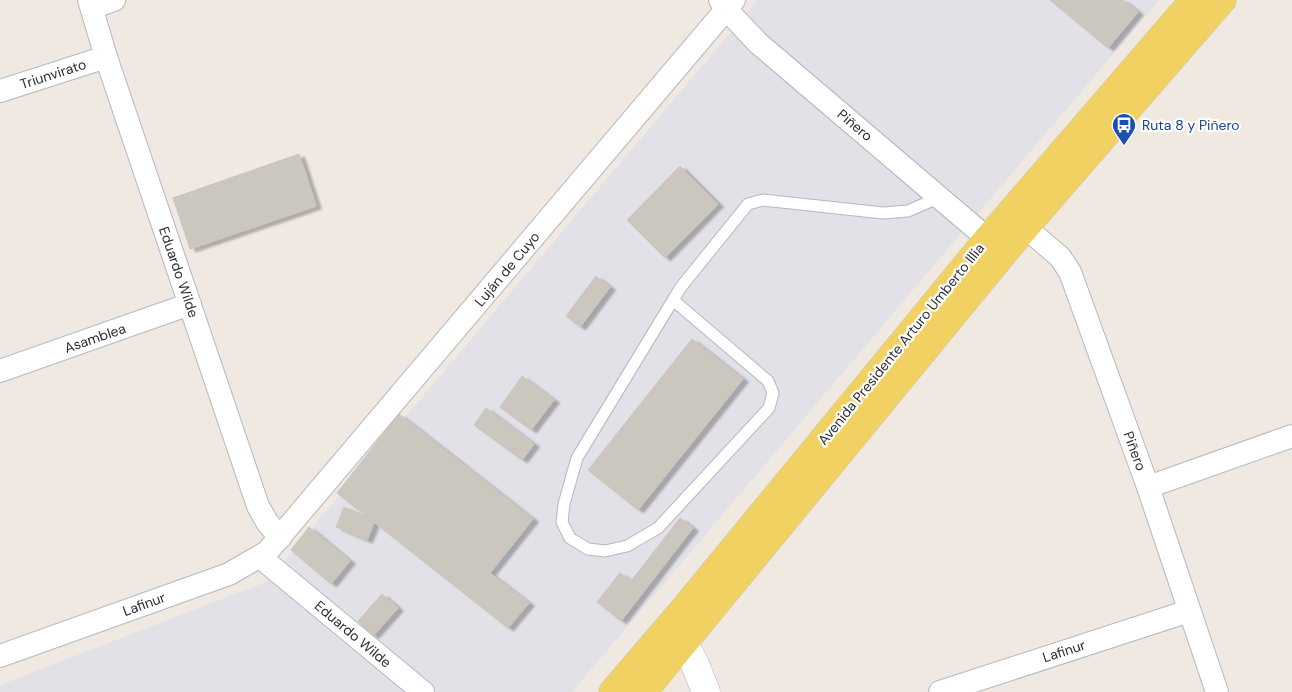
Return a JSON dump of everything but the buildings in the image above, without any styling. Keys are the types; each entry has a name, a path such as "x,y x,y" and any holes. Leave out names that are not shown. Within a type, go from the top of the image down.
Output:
{"main road":[{"name":"Avenida Presidente Arturo Umberto Illia","path":"643,692 675,637 988,239 1194,0"},
{"name":"Avenida Presidente Arturo Umberto Illia","path":"613,692 675,637 1025,227 1222,0"}],"street":[{"path":"91,4 114,0"},
{"name":"Piñero","path":"726,3 758,43 988,239"},
{"name":"Luján de Cuyo","path":"280,538 726,3"},
{"name":"Eduardo Wilde","path":"91,4 106,57 258,506 267,522 280,538"},
{"name":"Triunvirato","path":"0,92 106,57"},
{"name":"Piñero","path":"1025,227 1060,257 1070,272 1148,487 1217,692"},
{"name":"Asamblea","path":"0,371 190,304"},
{"path":"1148,487 1292,436"},
{"name":"Lafinur","path":"0,656 229,574 260,557 280,538"},
{"name":"Eduardo Wilde","path":"260,557 423,692"},
{"name":"Lafinur","path":"940,692 1189,611"},
{"path":"675,637 695,664 706,692"}],"lane":[{"path":"673,300 768,381 773,393 769,408 658,528 627,546 605,551 588,549 570,538 562,522 564,504 577,458 673,300 681,287 748,204 763,200 883,213 908,211 940,197"}],"shaded area":[{"path":"758,0 1159,0 572,692 0,692 0,685 266,582"}],"place":[{"name":"Ruta 8 y Piñero","path":"1124,146"}]}
